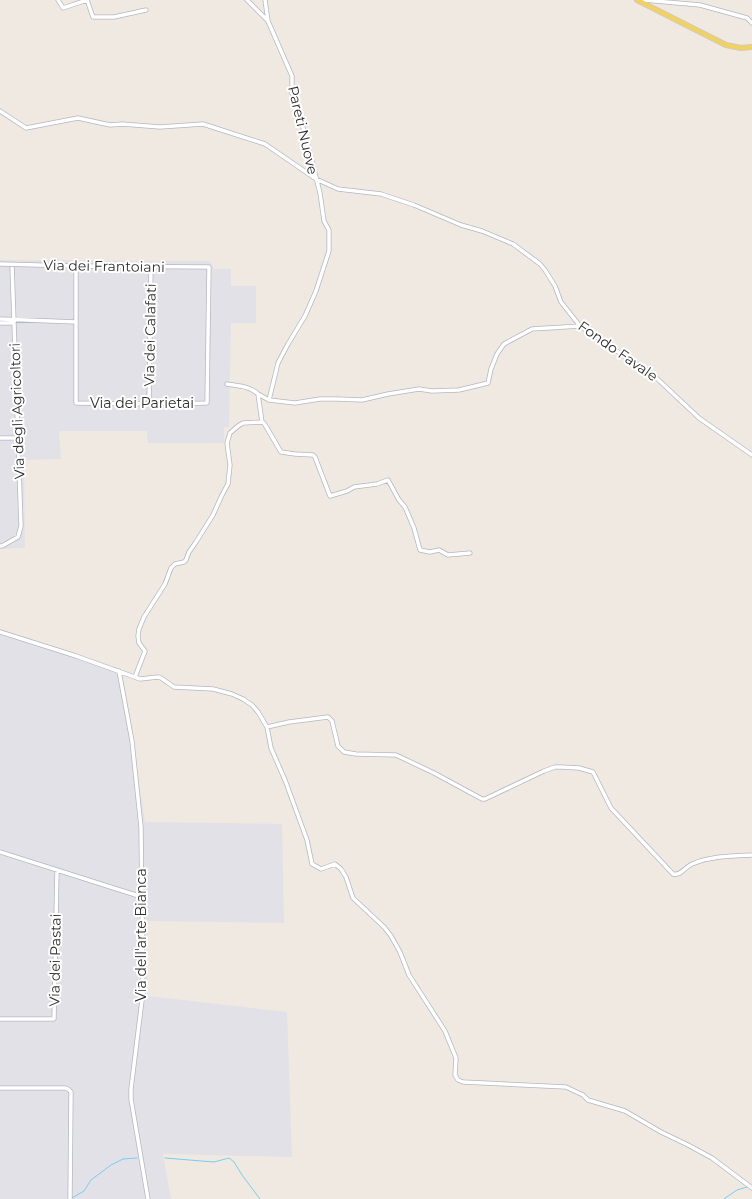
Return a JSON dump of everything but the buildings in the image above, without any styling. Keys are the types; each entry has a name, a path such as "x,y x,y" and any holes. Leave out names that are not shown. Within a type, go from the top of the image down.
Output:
{"main road":[{"path":"637,0 726,45 741,48 752,47"}],"street":[{"path":"58,0 63,8 87,0 93,17 114,18 146,10"},
{"name":"Pareti Nuove","path":"247,0 268,21 292,76 292,93 305,134 316,179"},
{"path":"265,0 268,21"},
{"path":"644,0 700,5 747,18 752,24"},
{"name":"Pareti Nuove","path":"0,111 26,128 78,118 110,125 122,124 160,127 203,124 265,144 316,179"},
{"path":"269,400 278,363 306,316 329,251 329,230 324,220 316,179"},
{"name":"Fondo Favale","path":"316,179 338,189 381,194 414,205 513,244 540,264 545,270 555,286 561,302 580,326 650,372 699,418 752,455"},
{"name":"Via dei Frantoiani","path":"0,264 209,267 207,403"},
{"name":"Via degli Agricoltori","path":"0,546 18,537 21,526 12,264"},
{"path":"0,319 14,321 76,322 76,266"},
{"name":"Via dei Calafati","path":"149,404 151,267"},
{"path":"0,323 14,321"},
{"name":"Via dei Parietai","path":"76,322 76,403 207,403"},
{"path":"227,384 249,388 269,400 295,403 332,399 362,400 388,394 419,390 459,390 488,383 491,369 497,354 504,344 516,337 532,330 580,326"},
{"path":"258,394 262,422 281,452 313,455 330,496 347,491 354,487 377,484 388,480 399,500 405,507 414,528 420,550 430,552 439,550 448,555 470,553"},
{"path":"135,677 144,652 144,649 139,643 138,636 144,617 165,584 171,568 175,564 186,560 189,552 213,515 228,484 230,465 227,443 230,433 243,423 262,422"},
{"path":"0,438 18,438"},
{"path":"0,632 57,649 140,679 158,677 174,687 213,689 232,694 252,705 267,727 271,748 285,780 295,811 307,840 312,864 321,869 335,864 341,869 346,877 353,898 391,936 400,952 409,975 445,1031 456,1058 455,1075 458,1080 463,1082 566,1087 583,1094 588,1100 625,1112 712,1158 752,1188"},
{"name":"Via dell'arte Bianca","path":"119,671 132,741 140,812 143,992 131,1089 131,1100 148,1199"},
{"path":"267,727 289,722 328,717 332,721 338,746 344,752 356,754 396,755 428,770 482,799 544,771 561,767 579,768 595,773 611,808 673,874 680,873 690,865 713,858 722,856 752,855"},
{"path":"0,852 142,897"},
{"name":"Via dei Pastai","path":"0,1019 54,1019 57,870"},
{"path":"0,1088 65,1088 71,1092 70,1199"}],"shaded area":[{"path":"0,260 208,261 212,264 214,269 231,269 231,286 256,286 256,323 231,323 229,427 224,427 224,443 148,443 147,431 59,431 61,459 24,460 25,548 0,549"},
{"path":"0,629 121,669 145,822 282,824 284,923 147,921 148,996 287,1012 292,1157 163,1154 171,1199 0,1199"}],"waterway":[{"path":"72,1198 84,1191 91,1180 111,1165 123,1159 137,1158"},
{"path":"165,1158 214,1162 229,1158 234,1162 260,1199"},
{"path":"724,1199 737,1190 747,1187"}]}
